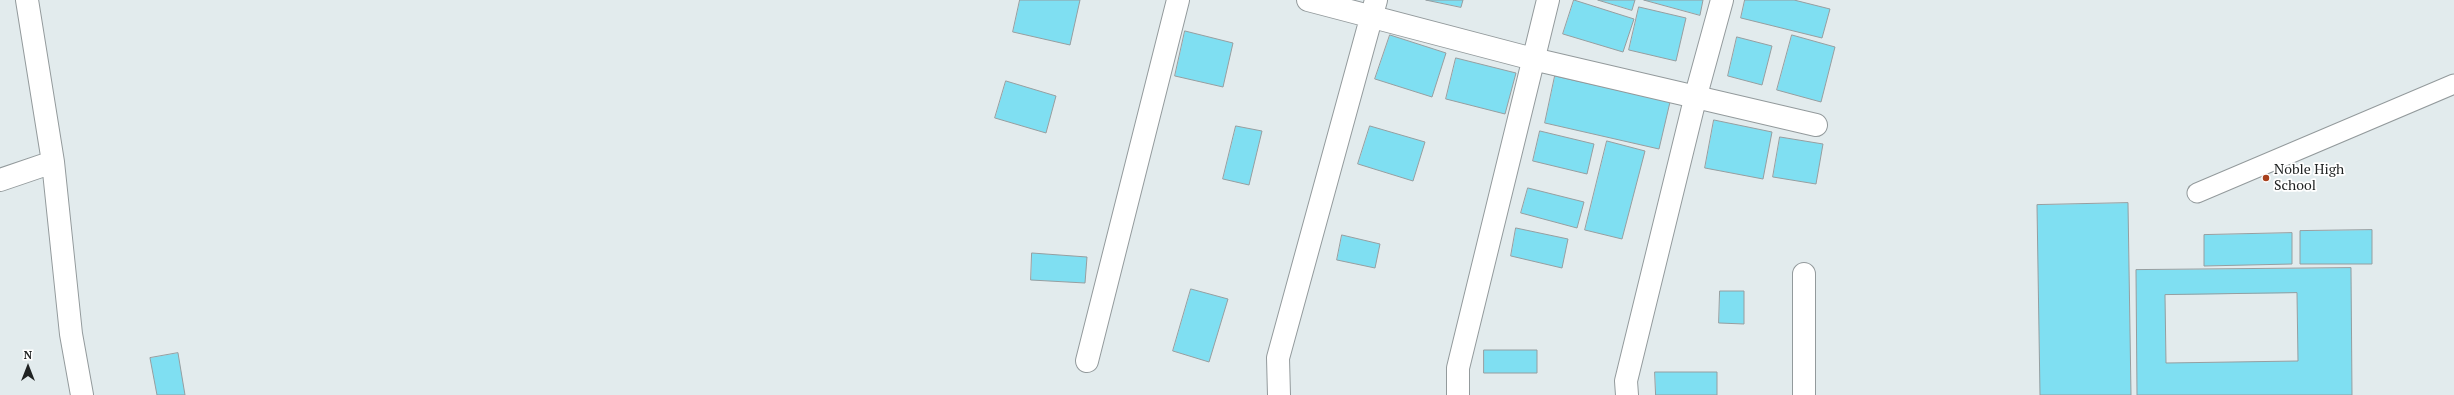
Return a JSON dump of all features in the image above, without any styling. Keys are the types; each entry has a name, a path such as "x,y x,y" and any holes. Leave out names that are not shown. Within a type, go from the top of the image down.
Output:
{"street":[{"path":"27,0 53,162 71,334 82,395"},
{"path":"1087,361 1178,0"},
{"path":"1308,0 1373,8 1533,59 1696,95 1816,125"},
{"path":"1458,395 1458,368 1548,0"},
{"path":"1627,395 1626,381 1696,95 1722,0"},
{"path":"1279,395 1278,358 1373,8"},
{"path":"0,180 53,162"},
{"path":"1804,274 1804,395"}],"lane":[{"path":"2197,193 2454,84"}],"building":[{"path":"1020,0 1080,0 1070,45 1013,32"},
{"path":"1426,0 1463,0 1461,7"},
{"path":"1574,0 1634,19 1623,52 1563,34"},
{"path":"1598,0 1635,0 1632,10"},
{"path":"1644,0 1703,0 1700,15"},
{"path":"1745,0 1794,0 1830,9 1822,38 1741,18"},
{"path":"1639,7 1686,18 1676,61 1629,50"},
{"path":"1185,31 1233,43 1223,87 1175,76"},
{"path":"1390,35 1446,53 1432,97 1375,79"},
{"path":"1792,35 1835,47 1821,102 1777,90"},
{"path":"1737,37 1772,46 1762,85 1728,76"},
{"path":"1456,58 1516,73 1505,114 1446,99"},
{"path":"1555,76 1670,102 1659,149 1545,123"},
{"path":"1006,81 1056,96 1046,133 995,118"},
{"path":"1714,120 1772,132 1763,179 1705,168"},
{"path":"1236,126 1262,131 1249,185 1223,179"},
{"path":"1370,126 1425,142 1413,181 1358,164"},
{"path":"1540,131 1594,144 1587,174 1533,161"},
{"path":"1780,137 1823,144 1816,184 1773,177"},
{"path":"1607,141 1645,151 1622,239 1585,230"},
{"path":"1528,188 1584,202 1577,228 1521,213"},
{"path":"2128,203 2131,395 2040,395 2037,205"},
{"path":"1516,228 1568,239 1562,268 1511,256"},
{"path":"2372,230 2372,264 2300,264 2300,231"},
{"path":"2292,233 2292,264 2204,266 2204,235"},
{"path":"1342,235 1380,244 1375,268 1337,260"},
{"path":"1032,253 1087,257 1085,283 1031,280"},
{"path":"2351,268 2352,395 2137,395 2136,270","holes":["2297,293 2298,361 2166,363 2165,295"]},
{"path":"1191,289 1228,299 1209,362 1173,351"},
{"path":"1720,291 1744,291 1744,324 1719,323"},
{"path":"1484,350 1537,350 1537,373 1484,373"},
{"path":"178,353 185,395 157,395 150,358"},
{"path":"1655,372 1717,372 1717,395 1656,395"}],"place":[{"name":"Noble High School","path":"2266,178"}]}
